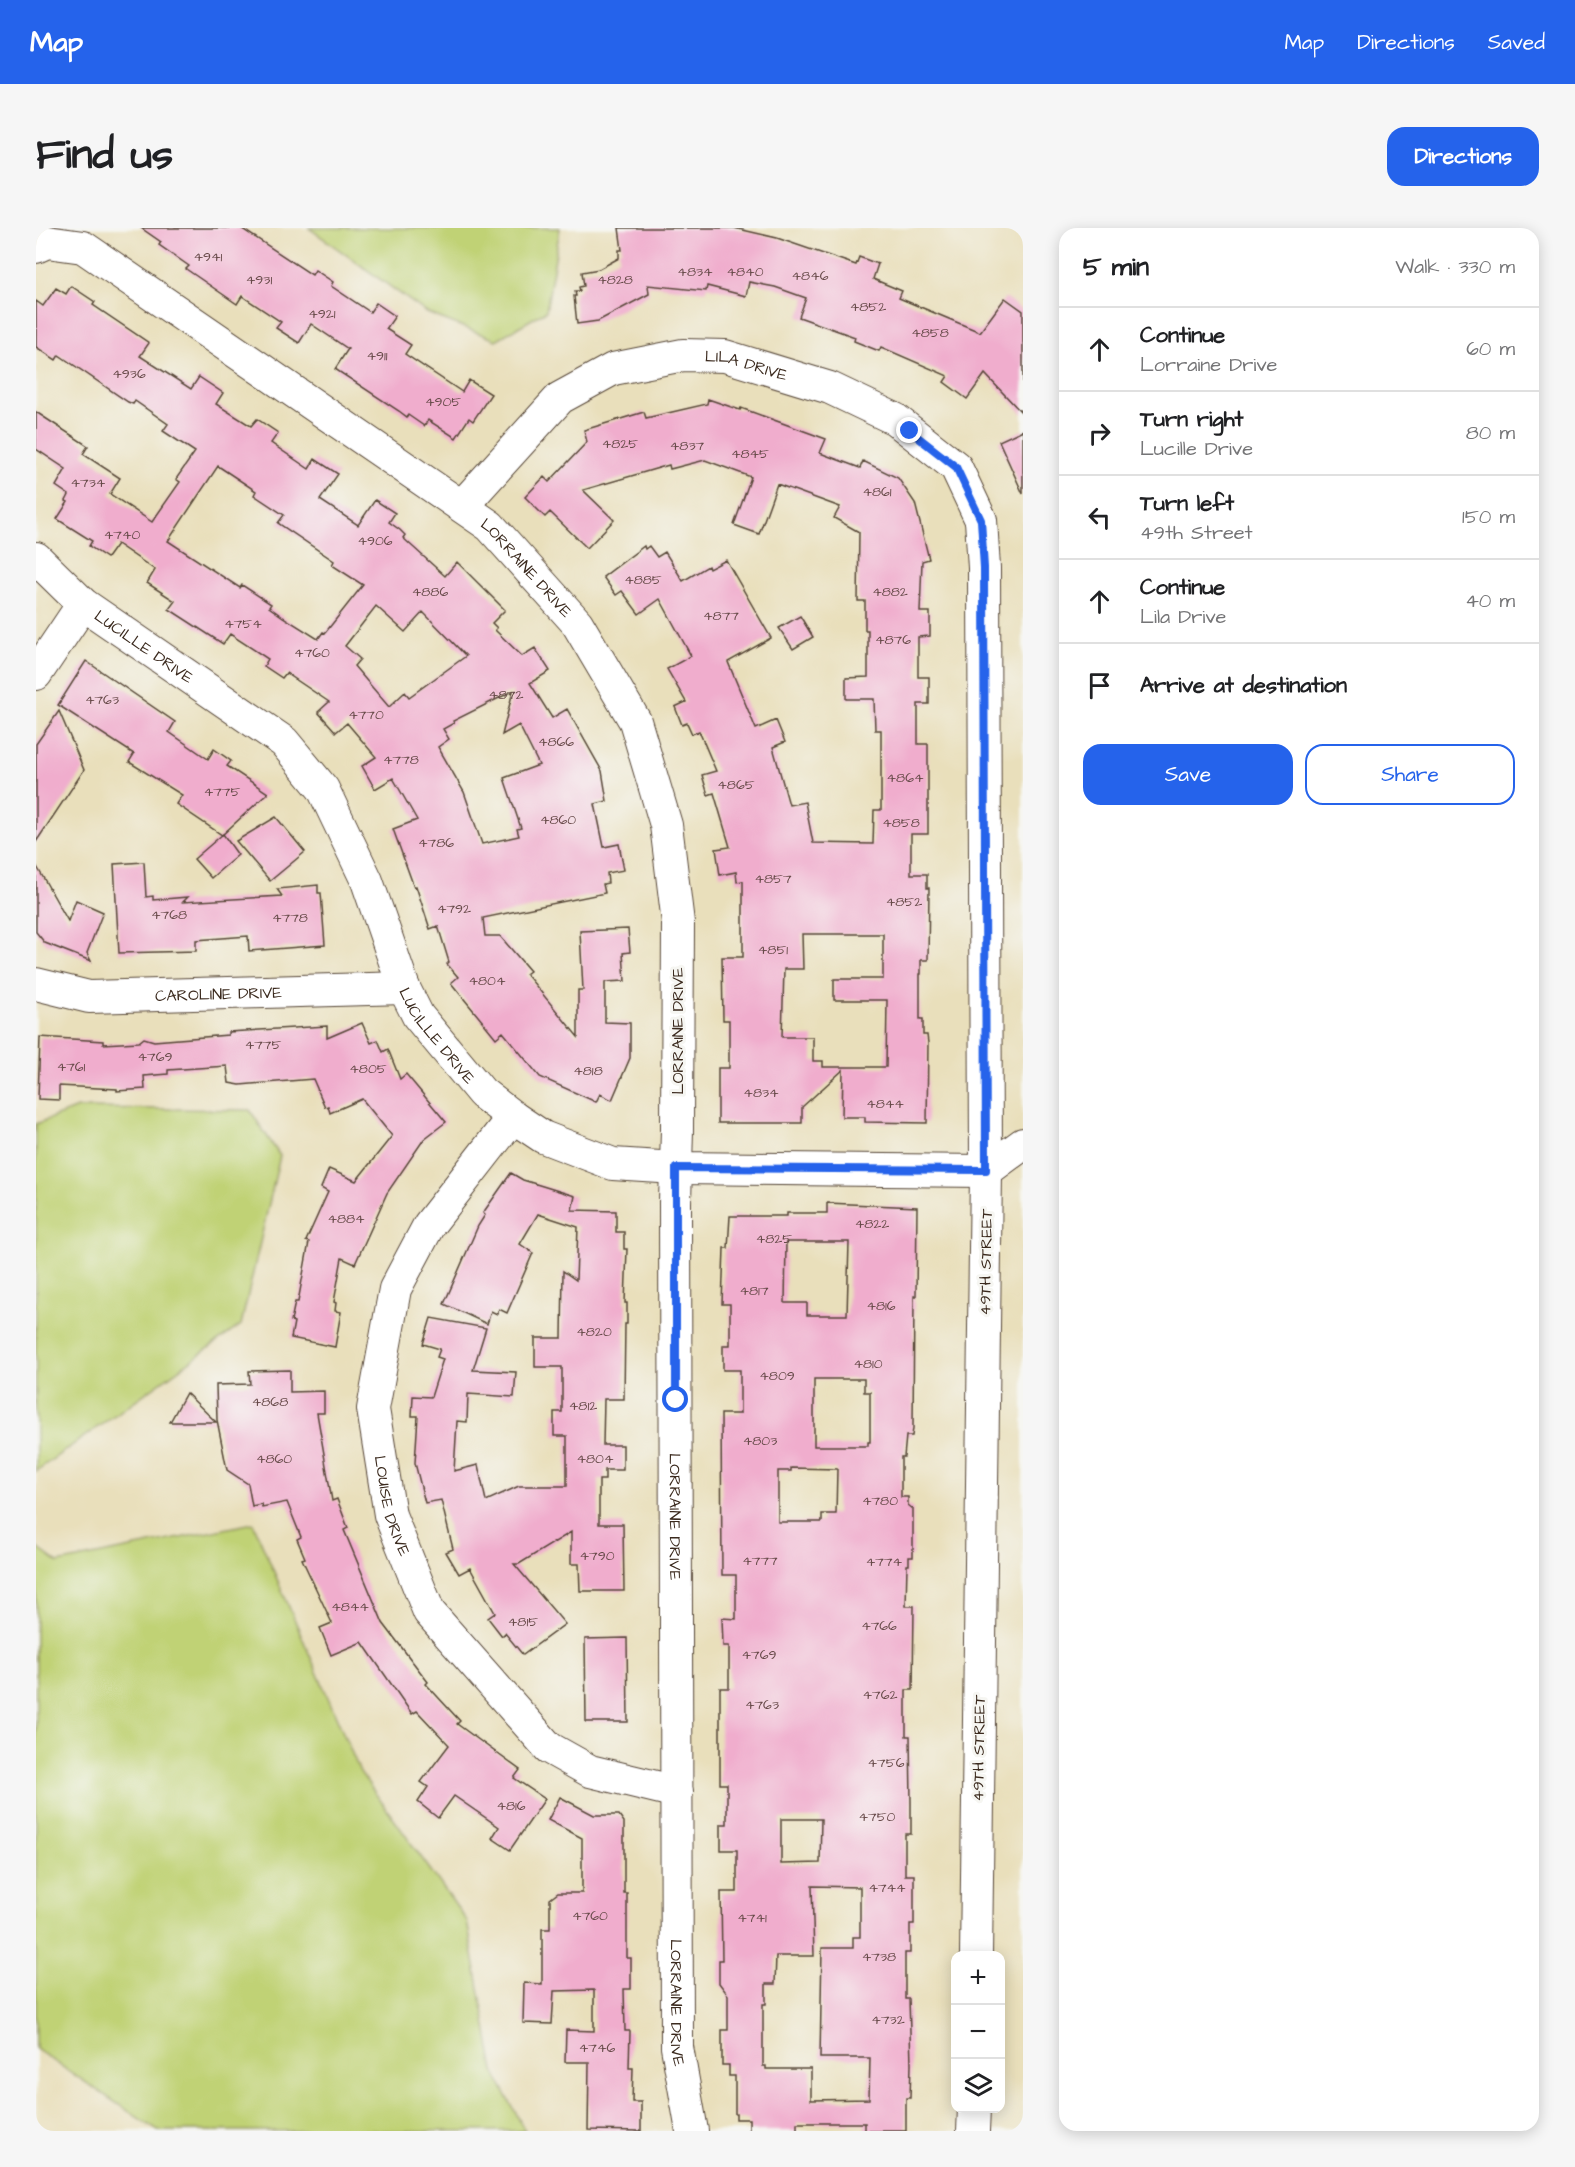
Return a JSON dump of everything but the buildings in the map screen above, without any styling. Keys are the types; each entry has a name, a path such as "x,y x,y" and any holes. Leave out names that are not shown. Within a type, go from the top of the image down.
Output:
{"street":[{"name":"LORRAINE DRIVE","path":"36,247 47,242 83,247 490,526 577,623 635,721 666,825 678,923 677,2047 692,2131"},
{"name":"LILA DRIVE","path":"462,506 560,398 613,369 683,355 725,356 841,393 895,419 956,467 981,520 984,568"},
{"name":"LUCILLE DRIVE","path":"36,558 83,604 284,742 323,789 367,881 404,988 417,1016 482,1093 543,1137 613,1164 676,1168 986,1170"},
{"name":"49TH STREET","path":"975,1951 986,1170 984,568"},
{"path":"36,674 83,604"},
{"name":"CAROLINE DRIVE","path":"36,984 89,997 404,988"},
{"name":"LOUISE DRIVE","path":"513,1117 429,1225 395,1289 373,1409 390,1515 429,1612 549,1748 591,1771 677,1792"},
{"path":"986,1170 1023,1144"},
{"path":"973,2131 974,2113"}],"green space":[{"path":"309,228 560,228 546,311 496,340 427,313"},
{"path":"77,1108 250,1110 280,1156 241,1325 36,1471 36,1124"},
{"path":"253,1523 360,1772 467,1921 494,2071 525,2131 158,2131 36,2049 36,1547 58,1563"}],"route":[{"path":"676,1400 676,1168 986,1170 984,568 981,520 956,467 910,431"}]}
